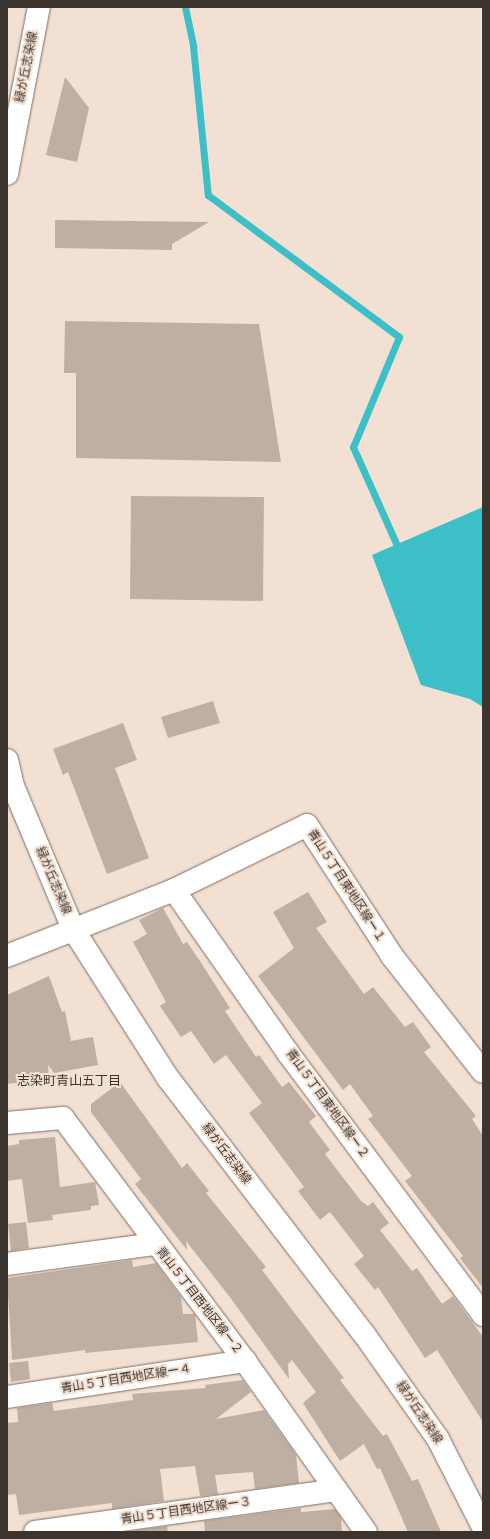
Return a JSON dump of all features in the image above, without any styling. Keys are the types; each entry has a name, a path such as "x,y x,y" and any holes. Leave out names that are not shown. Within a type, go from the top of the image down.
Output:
{"street":[{"name":"緑が丘志染線","path":"7,174 39,7"},
{"name":"緑が丘志染線","path":"7,760 13,786 73,929 168,1078 364,1334 438,1438 483,1527"},
{"name":"青山５丁目東地区線ー１","path":"7,956 174,890 307,826 392,956 483,1072"},
{"name":"青山５丁目東地区線ー２","path":"174,890 288,1053 483,1315"},
{"name":"青山５丁目西地区線ー２","path":"7,1124 63,1118 154,1244 245,1361 366,1532"},
{"path":"7,1264 154,1244"},
{"name":"青山５丁目西地区線ー４","path":"7,1398 245,1361"},
{"name":"青山５丁目西地区線ー３","path":"35,1532 336,1490"}],"water":[{"path":"483,507 483,707 470,699 421,685 372,555"}],"building":[{"path":"65,77 89,108 77,162 46,155"},
{"path":"55,220 209,222 172,244 172,250 55,248"},
{"path":"65,321 259,324 281,462 76,458 76,373 64,373"},
{"path":"131,496 264,497 263,601 130,599"},
{"path":"213,701 220,723 168,738 161,717"},
{"path":"123,723 137,760 115,768 149,858 107,874 68,772 63,775 53,749"},
{"path":"308,892 327,922 316,928 364,994 373,987 405,1027 413,1022 431,1047 424,1052 476,1116 472,1119 483,1136 483,1288 460,1258 463,1256 405,1181 412,1176 368,1119 373,1116 350,1084 343,1090 258,976 294,948 273,912"},
{"path":"163,908 183,944 187,942 230,1008 225,1011 256,1057 259,1055 282,1087 289,1082 316,1116 309,1122 330,1150 325,1154 361,1201 368,1206 373,1202 389,1223 380,1230 412,1271 417,1268 442,1304 453,1296 483,1337 483,1422 437,1350 425,1358 378,1287 375,1290 354,1264 364,1256 330,1212 320,1220 298,1191 304,1187 249,1113 262,1103 226,1055 214,1064 191,1031 181,1037 160,1006 166,1002 133,942 147,934 139,920"},
{"path":"49,976 62,1012 65,1011 71,1041 93,1037 98,1065 54,1073 48,1065 49,1079 7,1084 7,995"},
{"path":"120,1082 182,1168 187,1163 209,1191 206,1193 266,1267 262,1270 344,1378 340,1380 383,1436 387,1434 412,1481 418,1479 441,1532 408,1532 380,1468 377,1469 364,1444 340,1461 303,1403 316,1392 292,1360 288,1364 289,1379 229,1296 186,1241 187,1250 135,1184 141,1179 91,1112 91,1104"},
{"path":"55,1137 60,1187 95,1182 99,1205 91,1206 91,1210 52,1215 53,1220 28,1223 22,1179 7,1181 7,1146 19,1144 19,1140"},
{"path":"26,1222 29,1248 11,1251 8,1224"},
{"path":"132,1260 133,1267 156,1263 181,1297 183,1314 195,1314 198,1342 85,1353 85,1350 12,1360 7,1278"},
{"path":"28,1361 30,1379 11,1382 9,1363"},
{"path":"243,1380 251,1392 216,1419 264,1410 296,1455 299,1483 255,1489 253,1472 215,1475 218,1494 200,1496 195,1466 160,1469 164,1501 112,1509 112,1503 19,1515 16,1494 7,1495 7,1423 18,1422 17,1408 52,1403 54,1411 133,1400 132,1394 206,1388 205,1385"},
{"path":"301,1508 301,1512 335,1509 341,1518 342,1532 205,1532 204,1521"},
{"path":"167,1526 168,1532 125,1532"}],"waterway":[{"path":"185,7 193,46 208,195 399,337 353,447 400,552"}],"district":[{"name":"志染町青山五丁目","path":"69,1081"}]}
